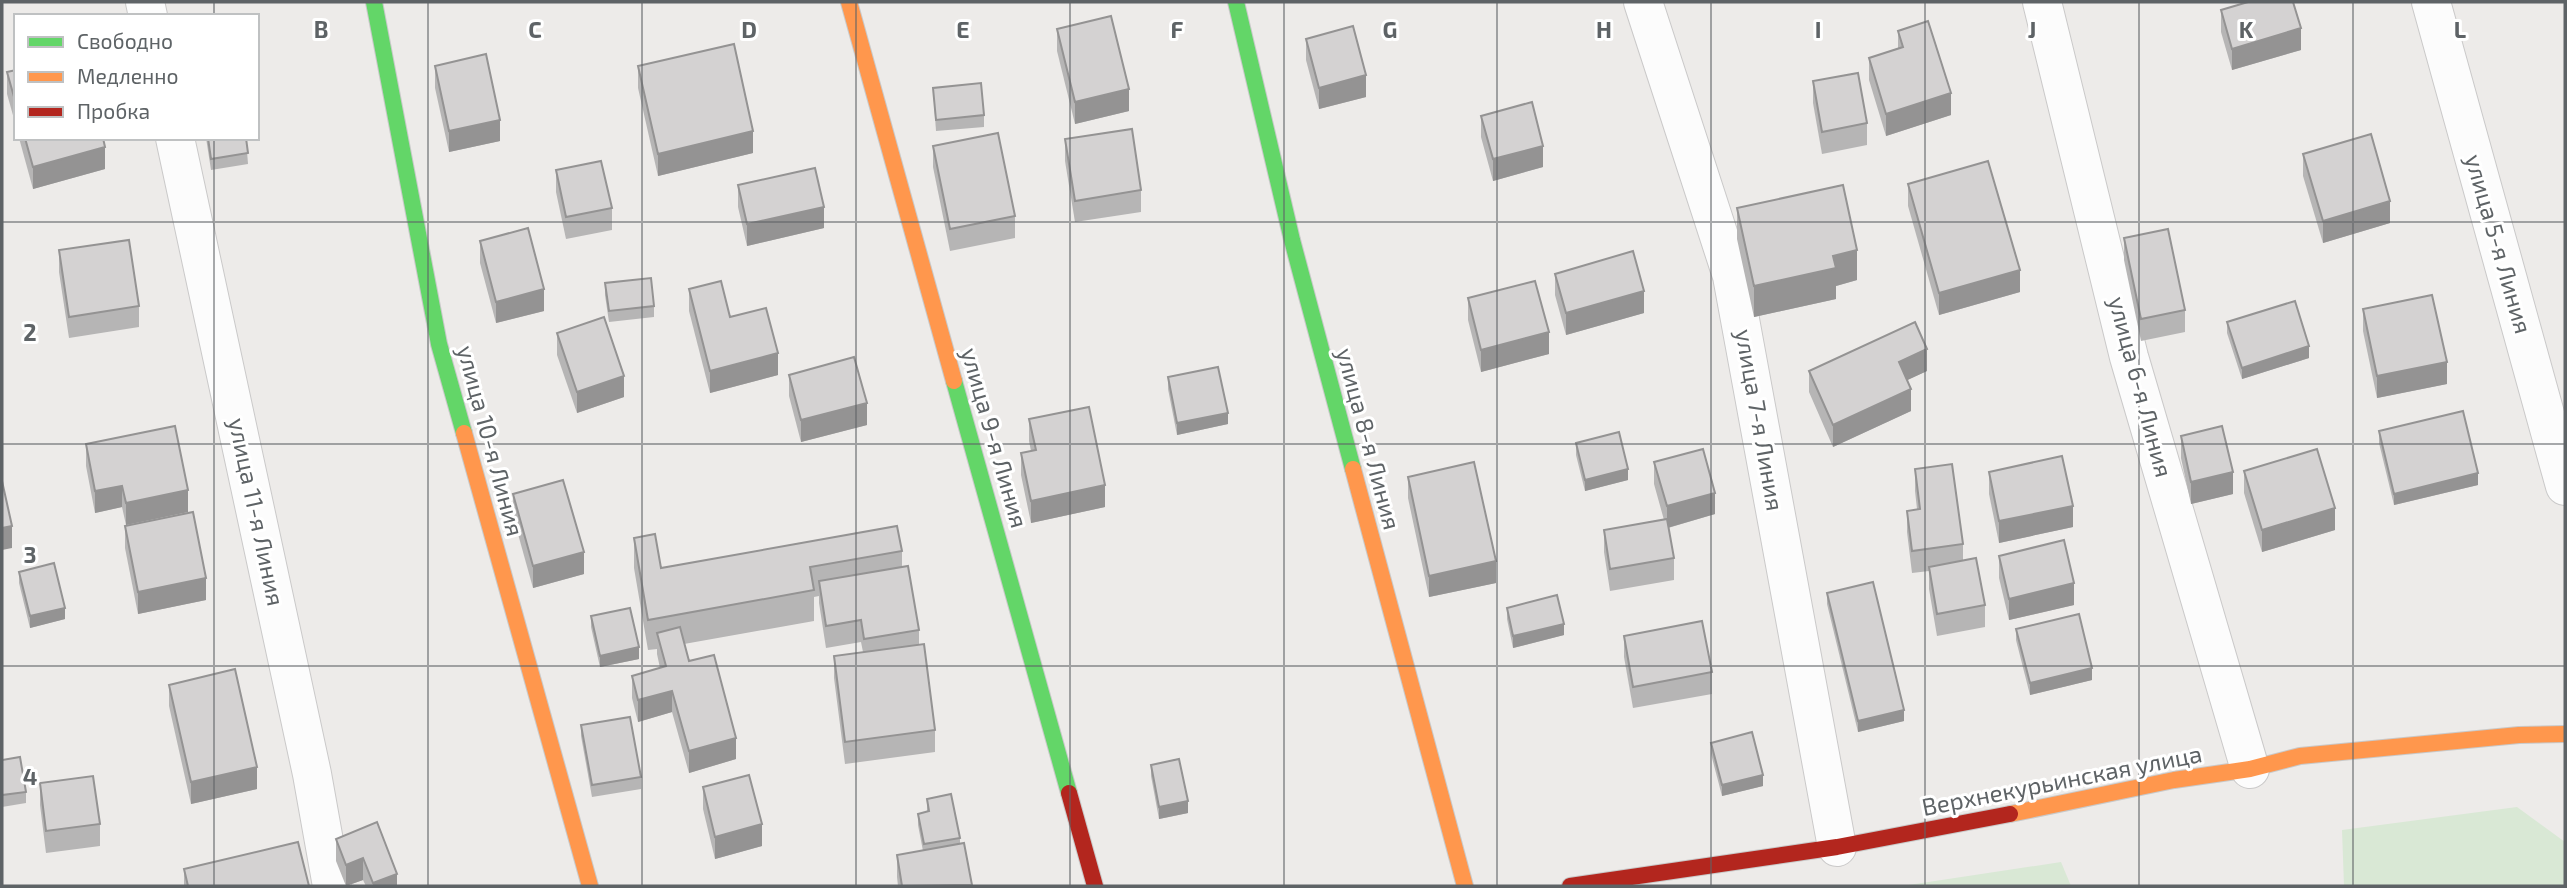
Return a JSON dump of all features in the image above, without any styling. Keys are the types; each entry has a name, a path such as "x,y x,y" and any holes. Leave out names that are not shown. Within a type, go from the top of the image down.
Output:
{"street":[{"name":"улица 10-я Линия","path":"374,2 439,344 590,886"},
{"name":"улица 9-я Линия","path":"849,2 1095,886"},
{"name":"улица 8-я Линия","path":"1236,2 1292,240 1465,886"},
{"name":"улица 7-я Линия","path":"1643,2 1732,276 1837,847"},
{"name":"улица 6-я Линия","path":"2042,2 2129,358 2250,769"},
{"name":"улица 5-я Линия","path":"2431,2 2565,486"},
{"name":"улица 11-я Линия","path":"175,140 313,774 332,886"},
{"name":"Верхнекурьинская улица","path":"1570,886 1837,847 2091,799 2174,780 2250,769 2300,756 2519,735 2565,734"}],"green space":[{"path":"2517,807 2565,842 2565,886 2344,886 2342,830"},
{"path":"2061,862 2071,886 1902,886"}],"building":[{"path":"2248,2 2293,2 2301,28 2232,49 2221,10"},
{"path":"1111,16 1129,89 1075,102 1057,29"},
{"path":"1928,21 1951,93 1886,114 1869,58 1903,47 1898,31"},
{"path":"1353,26 1366,75 1319,88 1306,39"},
{"path":"734,44 753,131 658,154 638,66"},
{"path":"486,54 500,120 449,131 435,66"},
{"path":"14,70 14,97 7,72"},
{"path":"1858,73 1867,123 1822,132 1813,81"},
{"path":"981,83 984,115 936,120 933,88"},
{"path":"1532,102 1543,146 1493,159 1481,116"},
{"path":"1132,129 1141,190 1075,201 1065,139"},
{"path":"998,133 1015,216 950,229 933,146"},
{"path":"2371,134 2390,201 2323,221 2303,154"},
{"path":"26,140 103,140 105,147 33,167"},
{"path":"208,140 246,140 248,153 211,159"},
{"path":"601,161 612,208 566,217 556,170"},
{"path":"1988,161 2020,270 1939,293 1908,184"},
{"path":"815,168 824,207 747,224 738,185"},
{"path":"1843,185 1857,250 1833,256 1836,268 1754,286 1737,208"},
{"path":"528,228 544,289 496,302 480,241"},
{"path":"2168,229 2185,310 2141,319 2124,238"},
{"path":"129,240 139,306 69,317 59,250"},
{"path":"1633,251 1644,291 1566,313 1555,274"},
{"path":"651,278 654,306 609,311 605,283"},
{"path":"721,281 730,317 766,308 778,353 710,371 689,289"},
{"path":"1535,281 1549,332 1481,350 1468,298"},
{"path":"2432,295 2447,362 2377,376 2363,309"},
{"path":"2295,301 2309,346 2242,368 2227,322"},
{"path":"604,317 624,376 577,392 557,333"},
{"path":"1915,322 1927,349 1899,362 1911,389 1833,425 1809,371"},
{"path":"854,357 867,403 801,420 789,375"},
{"path":"1218,367 1228,413 1177,423 1168,377"},
{"path":"1089,407 1105,485 1031,501 1021,453 1036,450 1029,419"},
{"path":"2463,411 2478,473 2394,494 2379,431"},
{"path":"175,426 188,490 126,503 122,486 95,491 86,444"},
{"path":"2222,426 2233,472 2191,482 2181,436"},
{"path":"1619,432 1628,469 1585,480 1576,443"},
{"path":"1703,449 1715,493 1667,506 1654,462"},
{"path":"2317,449 2335,508 2262,530 2244,471"},
{"path":"2062,456 2073,506 1999,521 1989,472"},
{"path":"1474,462 1496,561 1429,576 1408,477"},
{"path":"1952,464 1963,544 1912,551 1907,511 1920,509 1915,469"},
{"path":"563,480 584,552 533,566 513,494"},
{"path":"2,481 12,526 2,528"},
{"path":"193,512 206,578 138,592 125,526"},
{"path":"1667,519 1674,558 1610,569 1604,530"},
{"path":"897,526 902,551 810,567 814,590 648,620 634,538 655,534 661,568"},
{"path":"2064,540 2074,583 2009,599 1999,556"},
{"path":"1976,558 1985,605 1937,614 1929,567"},
{"path":"54,563 65,608 30,616 19,572"},
{"path":"908,566 919,630 864,639 861,620 826,626 819,581"},
{"path":"1873,582 1904,710 1858,721 1827,593"},
{"path":"1557,595 1564,624 1513,636 1507,608"},
{"path":"630,608 639,647 600,656 591,616"},
{"path":"2079,614 2092,668 2030,683 2016,629"},
{"path":"1702,621 1712,672 1633,687 1624,636"},
{"path":"680,627 689,661 714,655 736,738 689,751 672,691 638,700 632,676 666,666 657,633"},
{"path":"924,644 935,730 845,742 834,656"},
{"path":"235,669 257,767 191,782 169,685"},
{"path":"630,717 641,777 592,785 581,725"},
{"path":"1752,732 1763,775 1722,785 1711,743"},
{"path":"20,757 26,792 2,795 2,760"},
{"path":"1179,759 1188,801 1159,807 1151,765"},
{"path":"749,775 762,824 715,837 703,787"},
{"path":"93,776 100,824 46,831 40,783"},
{"path":"951,794 960,838 924,844 918,814 929,811 927,799"},
{"path":"377,822 397,874 373,883 363,858 346,865 336,839"},
{"path":"298,842 309,886 188,886 184,869"},
{"path":"964,843 972,885 902,886 897,855"}],"traffic: fast":[{"path":"374,2 439,344 464,433"},
{"path":"1236,2 1292,240 1353,469"},
{"path":"954,381 1069,793"}],"traffic: slow":[{"path":"849,2 954,381"},
{"path":"464,433 590,886"},
{"path":"1353,469 1465,886"},
{"path":"2010,814 2174,780 2250,769 2300,756 2519,735 2565,734"}],"traffic: jam":[{"path":"1069,793 1095,886"},
{"path":"1570,886 1837,847 2010,814"}]}
